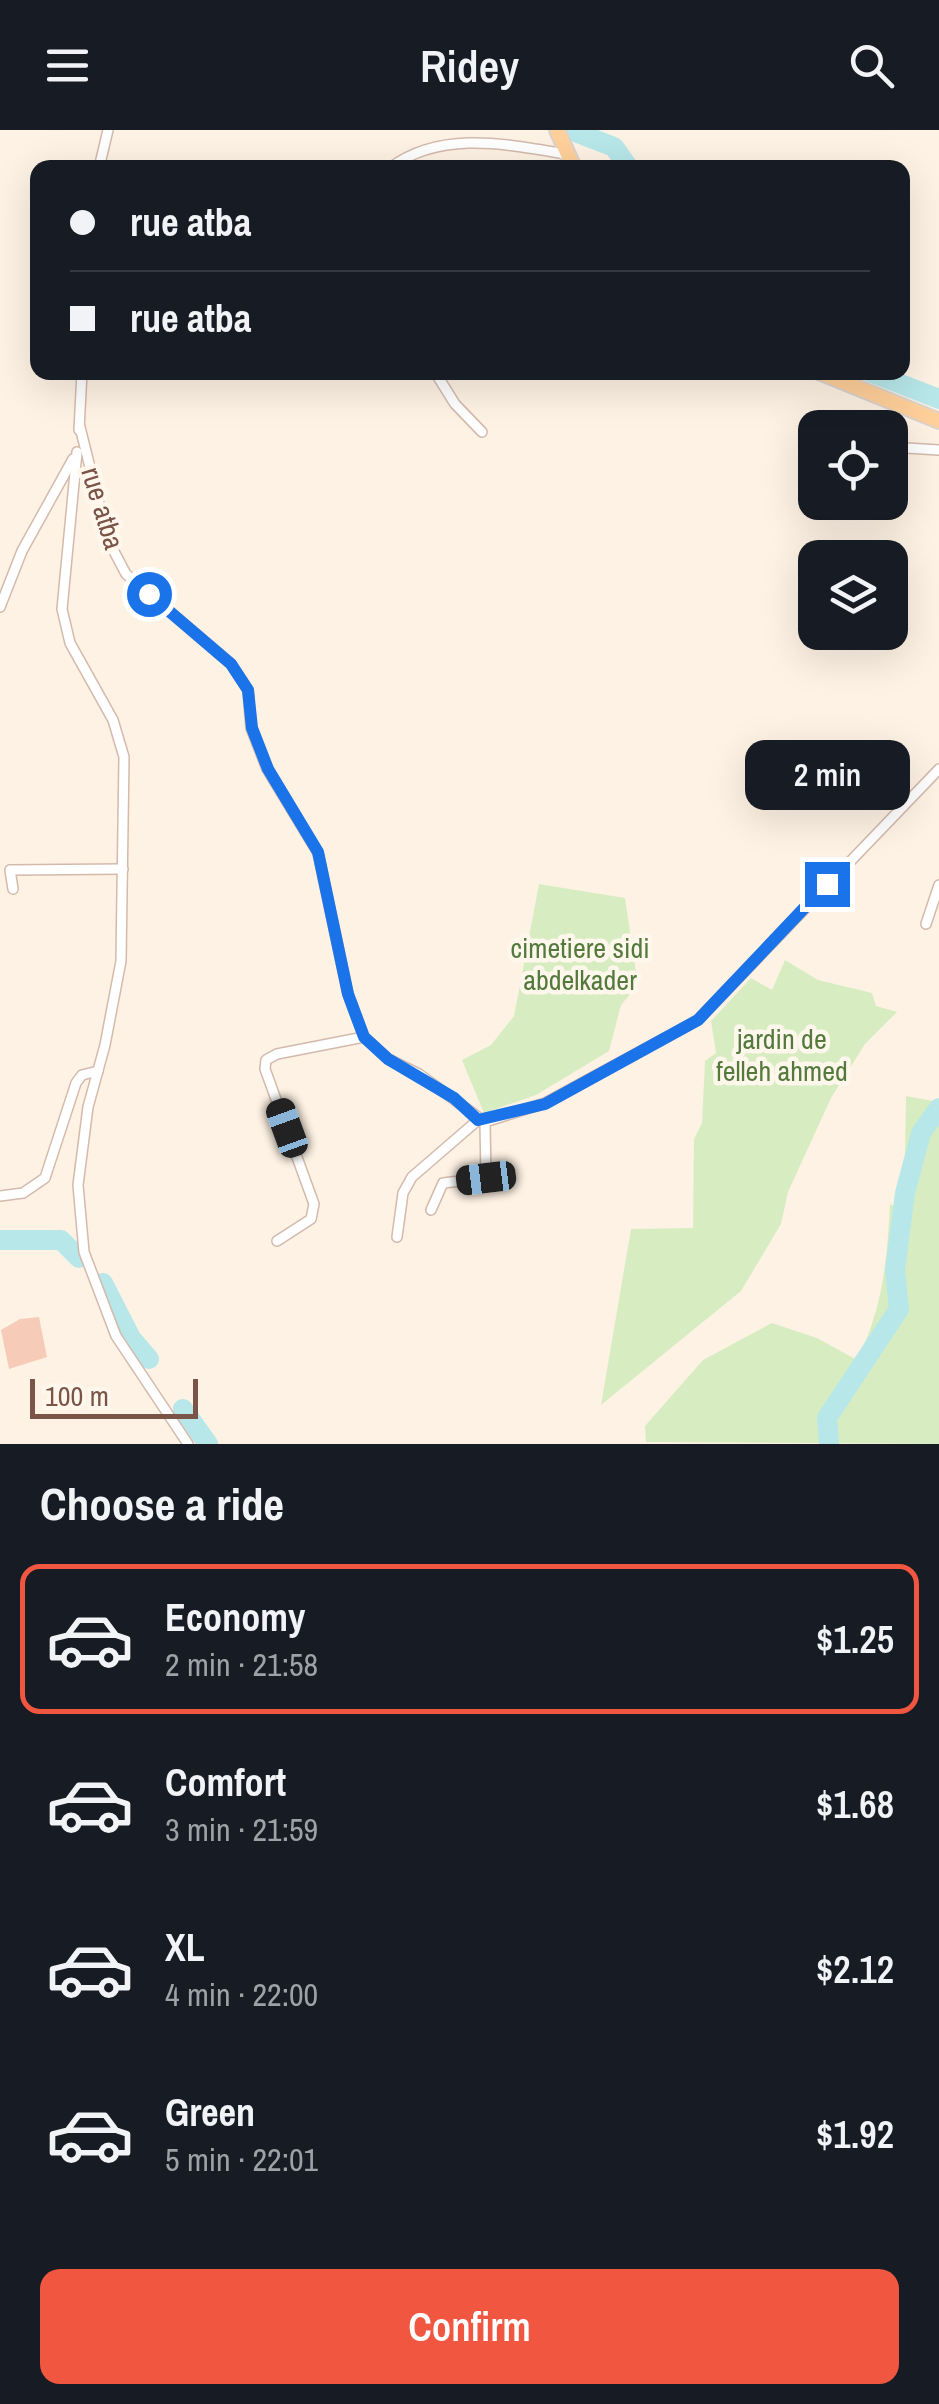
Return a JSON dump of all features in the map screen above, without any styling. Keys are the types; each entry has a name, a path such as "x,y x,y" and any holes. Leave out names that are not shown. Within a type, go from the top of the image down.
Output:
{"main road":[{"path":"557,130 569,160"},
{"path":"839,380 939,421"}],"street":[{"path":"101,160 108,130"},
{"path":"400,160 416,147 468,135 566,154"},
{"path":"82,380 62,609 70,643 113,720 124,757 120,961 88,1107 78,1185 84,1252 116,1336 188,1444"},
{"path":"440,380 482,432"},
{"name":"rue atba","path":"80,426 108,540 126,574 231,664 248,690 252,728 268,769 318,852 348,994 364,1037"},
{"path":"908,448 939,450"},
{"path":"0,607 22,551 76,452"},
{"path":"397,1237 403,1193 412,1177 482,1121 545,1104 665,1045 698,1020 939,770"},
{"path":"13,889 10,870 123,869"},
{"path":"926,924 939,885"},
{"path":"278,1241 310,1219 314,1204 266,1069 266,1060 277,1054 364,1037 388,1059 454,1098 482,1121 486,1178 444,1183 431,1210"},
{"path":"0,1196 23,1193 45,1178 76,1083 82,1075 98,1071"}],"green space":[{"name":"cimetiere sidi abdelkader","path":"539,884 625,898 638,985 621,1005 609,1051 536,1095 484,1113 462,1060 491,1045 514,1016"},
{"name":"jardin de felleh ahmed","path":"785,960 818,980 872,993 876,1006 897,1012 865,1044 831,1098 788,1192 781,1224 741,1291 601,1405 631,1229 693,1228 694,1139 702,1123 705,1061 716,1053 711,1021 751,978 772,990"},
{"path":"906,1096 939,1102 939,1444 646,1442 645,1426 703,1360 772,1323 817,1338 857,1360 873,1322 882,1284 890,1204 904,1212"}],"building":[{"path":"39,1317 47,1357 9,1369 1,1330 20,1319"}],"waterway":[{"path":"570,130 614,147 623,160"},
{"path":"890,380 939,399"},
{"path":"829,1444 827,1418 899,1309 895,1270 905,1193 921,1133 939,1108"},
{"path":"0,1240 61,1240 79,1258"},
{"path":"103,1283 131,1338 149,1359"},
{"path":"183,1409 208,1444"}],"route":[{"path":"149,594 231,664 248,690 252,728 268,769 318,852 332,931 364,1037 388,1059 419,1074 478,1120 485,1122 545,1104 698,1020 827,884"}]}
